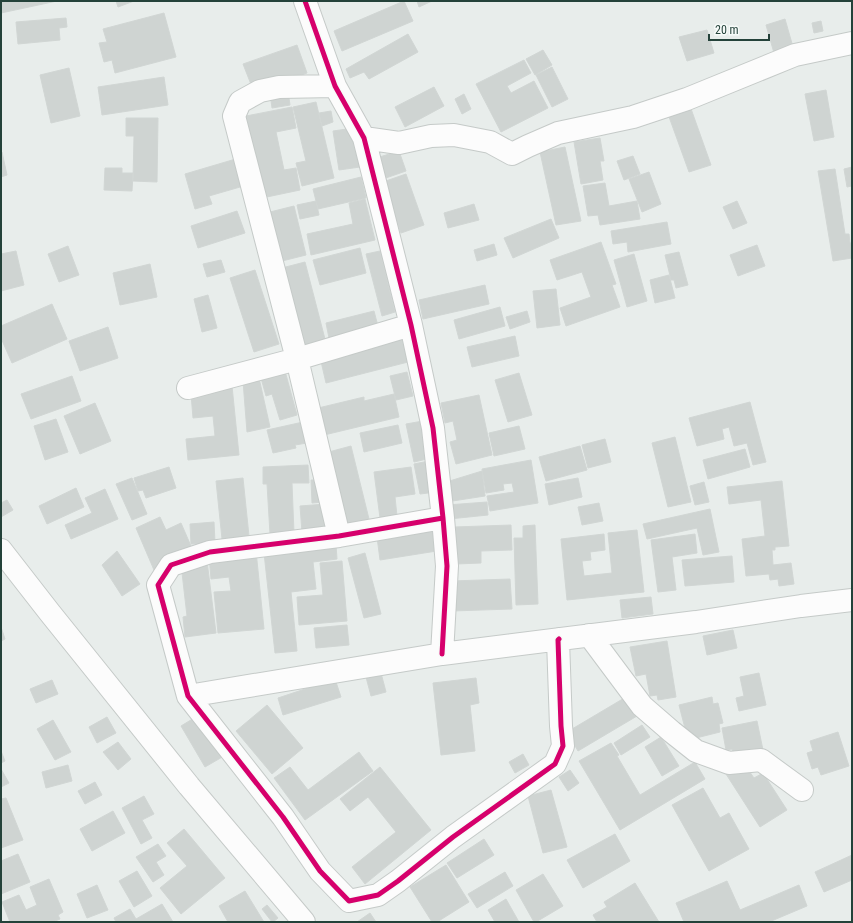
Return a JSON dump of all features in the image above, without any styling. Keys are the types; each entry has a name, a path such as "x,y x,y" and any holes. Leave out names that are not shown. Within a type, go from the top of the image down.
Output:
{"street":[{"path":"305,1 335,86 364,138 411,325 433,428 447,566 442,654"},
{"path":"364,138 399,143 431,136 454,135 490,142 512,154 558,133 633,117 687,99 795,55 852,43"},
{"path":"335,86 279,87 260,91 240,102 234,116 297,359 339,536"},
{"path":"188,388 297,359 411,325"},
{"path":"443,518 339,536 210,552 171,565 158,584 188,696 283,817 320,871 349,901 378,895 454,837 555,764 563,746 561,726 559,639"},
{"path":"1,550 189,786 304,922"},
{"path":"188,696 442,654 696,622 852,600"},
{"path":"588,635 642,706 696,751 729,763 761,760 802,790"}],"building":[{"path":"1,1 57,1 1,13"},
{"path":"116,1 134,1 118,7"},
{"path":"404,1 413,21 342,51 334,31"},
{"path":"417,1 432,1 419,7"},
{"path":"164,13 176,57 115,73 112,60 104,62 99,43 107,42 103,29"},
{"path":"66,18 67,27 59,28 60,40 18,44 16,22"},
{"path":"785,19 793,47 774,53 766,25"},
{"path":"821,21 823,31 814,33 812,23"},
{"path":"707,30 714,53 687,61 679,37"},
{"path":"408,34 418,52 369,79 364,72 350,78 346,69"},
{"path":"297,45 307,73 254,92 243,64"},
{"path":"543,50 552,65 535,75 526,59"},
{"path":"524,60 531,73 507,86 511,93 534,81 548,108 501,132 476,84"},
{"path":"552,67 568,99 552,107 536,75"},
{"path":"69,68 80,116 51,123 40,75"},
{"path":"164,77 168,105 102,115 98,87"},
{"path":"434,87 444,106 405,127 395,107"},
{"path":"826,90 834,137 814,141 805,94"},
{"path":"288,91 290,105 272,108 270,93"},
{"path":"464,94 471,109 462,114 455,99"},
{"path":"316,102 334,178 302,186 296,163 306,161 293,107"},
{"path":"690,106 711,165 689,172 668,114"},
{"path":"292,107 296,128 276,132 284,170 296,168 300,190 262,198 246,116"},
{"path":"331,111 333,122 322,126 319,113"},
{"path":"126,118 158,118 157,182 133,181 134,136 126,136"},
{"path":"354,128 360,167 339,170 333,131"},
{"path":"600,138 604,161 600,161 603,180 581,184 574,142"},
{"path":"565,147 581,221 556,225 540,152"},
{"path":"399,151 406,171 380,180 373,159"},
{"path":"1,152 7,175 1,177"},
{"path":"633,156 640,174 624,180 617,161"},
{"path":"239,158 247,185 209,196 212,204 195,209 185,174"},
{"path":"852,167 852,186 847,187 844,169"},
{"path":"105,168 122,168 122,173 133,173 132,191 104,190"},
{"path":"835,169 845,234 849,234 850,243 852,243 852,258 833,261 818,171"},
{"path":"649,172 661,204 642,212 629,179"},
{"path":"406,174 424,225 401,233 383,182"},
{"path":"361,177 366,198 318,209 313,189"},
{"path":"605,183 609,206 637,201 640,219 600,225 598,215 588,216 583,186"},
{"path":"365,199 375,240 311,255 307,234 353,224 349,203"},
{"path":"316,201 319,215 300,219 297,205"},
{"path":"737,201 747,223 733,229 723,207"},
{"path":"474,204 479,220 448,228 444,213"},
{"path":"294,206 306,255 278,262 266,213"},
{"path":"237,211 245,233 198,248 191,226"},
{"path":"551,219 559,238 513,258 504,238"},
{"path":"667,222 671,244 628,252 627,242 613,244 611,231"},
{"path":"601,242 616,284 612,285 620,307 566,326 560,308 591,297 582,272 557,280 550,260"},
{"path":"494,244 497,255 477,261 474,250"},
{"path":"757,245 765,266 738,276 730,255"},
{"path":"68,246 79,275 59,282 48,254"},
{"path":"360,248 366,273 320,285 313,260"},
{"path":"16,251 24,285 1,291 1,254"},
{"path":"380,251 395,312 382,316 366,254"},
{"path":"679,252 688,285 676,288 674,280 671,280 665,255"},
{"path":"634,254 647,301 627,307 614,260"},
{"path":"221,260 225,272 207,277 203,264"},
{"path":"305,262 326,343 298,350 278,269"},
{"path":"150,264 157,297 120,305 113,273"},
{"path":"255,270 279,344 254,352 230,278"},
{"path":"669,275 675,298 655,303 650,280"},
{"path":"485,285 489,304 423,319 419,300"},
{"path":"556,289 560,325 537,328 533,291"},
{"path":"208,295 217,328 202,332 194,299"},
{"path":"52,304 67,339 12,363 1,338 1,326"},
{"path":"500,307 505,326 459,339 454,320"},
{"path":"374,311 379,330 330,343 326,323"},
{"path":"527,311 530,322 510,329 506,317"},
{"path":"108,327 118,358 80,371 69,341"},
{"path":"515,336 519,356 472,367 467,347"},
{"path":"401,337 408,362 326,383 320,357"},
{"path":"285,371 297,415 280,420 272,394 266,396 261,378"},
{"path":"407,372 413,396 396,400 390,376"},
{"path":"519,373 532,415 508,422 495,380"},
{"path":"72,376 81,401 31,419 21,394"},
{"path":"259,378 270,427 247,432 243,381"},
{"path":"232,386 239,455 188,460 186,439 215,436 213,416 193,418 191,394"},
{"path":"394,394 399,417 320,436 314,409 364,397 364,401"},
{"path":"479,395 492,455 456,464 450,442 457,440 453,421 445,423 441,403"},
{"path":"750,402 766,462 753,465 747,443 734,446 729,427 722,429 724,439 697,446 689,418"},
{"path":"95,403 111,441 80,454 64,416"},
{"path":"56,419 68,452 45,460 34,426"},
{"path":"423,421 431,458 414,462 406,424"},
{"path":"303,422 307,443 295,445 296,448 273,453 267,430"},
{"path":"398,425 402,443 364,452 360,433"},
{"path":"519,426 525,449 494,456 489,433"},
{"path":"675,437 691,502 668,507 652,443"},
{"path":"605,439 611,462 588,468 582,445"},
{"path":"351,446 369,519 342,525 325,453"},
{"path":"580,446 587,470 546,481 539,457"},
{"path":"745,449 750,467 708,479 703,460"},
{"path":"531,460 538,503 490,511 487,496 514,492 512,483 503,484 504,490 486,493 482,469"},
{"path":"429,461 436,492 420,494 414,464"},
{"path":"308,465 309,483 292,483 294,533 270,534 267,484 263,484 263,467"},
{"path":"169,467 176,488 146,498 143,490 138,491 134,478"},
{"path":"411,467 415,494 395,497 397,516 380,518 374,472"},
{"path":"482,471 485,496 446,502 443,483"},
{"path":"132,478 147,514 132,520 116,484"},
{"path":"243,478 249,536 222,539 216,481"},
{"path":"578,478 582,497 549,505 545,484"},
{"path":"311,480 322,480 323,502 312,503"},
{"path":"782,481 789,546 775,547 775,550 772,550 773,565 791,563 794,584 779,586 778,579 770,580 769,574 746,576 742,539 765,536 761,500 729,504 727,487"},
{"path":"704,482 709,502 695,505 690,486"},
{"path":"76,488 84,507 47,524 39,506"},
{"path":"105,489 118,519 71,539 65,525 92,513 85,498"},
{"path":"7,500 13,510 1,517 1,503"},
{"path":"487,502 488,515 449,519 447,505"},
{"path":"599,503 603,521 582,525 578,507"},
{"path":"326,504 328,530 302,532 300,506"},
{"path":"710,509 719,552 703,555 697,528 647,539 643,524"},
{"path":"160,517 166,530 181,523 194,553 154,570 136,528"},
{"path":"214,522 215,543 191,544 190,524"},
{"path":"511,525 512,550 481,551 481,563 456,564 454,527"},
{"path":"535,525 538,604 516,605 514,538 523,538 523,526"},
{"path":"439,527 443,550 380,560 377,537"},
{"path":"637,530 644,592 567,600 561,539 604,534 605,550 590,552 591,560 582,561 584,576 612,573 608,533"},
{"path":"695,534 697,553 672,557 676,590 658,592 651,540"},
{"path":"336,545 337,559 313,562 316,589 291,592 297,651 275,653 264,553"},
{"path":"117,551 140,584 122,596 102,565"},
{"path":"256,551 264,629 218,633 214,592 231,591 229,577 211,579 209,556"},
{"path":"365,553 381,614 364,618 348,558"},
{"path":"732,556 734,582 685,586 682,560"},
{"path":"207,561 216,633 185,637 183,617 187,616 181,564"},
{"path":"342,561 347,621 299,625 297,597 323,595 320,563"},
{"path":"510,579 512,609 452,611 451,581"},
{"path":"651,597 653,614 622,618 620,600"},
{"path":"347,625 349,645 316,648 314,628"},
{"path":"1,627 5,639 1,641"},
{"path":"733,630 737,648 707,655 703,636"},
{"path":"667,641 676,697 658,700 657,695 650,696 646,674 636,676 630,647"},
{"path":"381,673 386,692 371,696 366,677"},
{"path":"759,673 766,705 739,711 736,698 744,696 740,677"},
{"path":"476,678 479,703 470,705 475,751 441,755 433,683"},
{"path":"335,679 341,697 283,715 278,698"},
{"path":"52,680 58,694 36,703 30,689"},
{"path":"626,697 637,716 578,751 567,732"},
{"path":"712,697 713,704 718,703 723,723 719,724 720,732 696,738 694,734 687,736 679,705"},
{"path":"267,705 303,748 272,774 236,731"},
{"path":"199,715 224,756 205,767 181,726"},
{"path":"107,717 116,733 97,743 89,727"},
{"path":"53,720 71,752 55,760 37,729"},
{"path":"757,721 763,750 734,756 732,749 726,750 722,728"},
{"path":"642,725 650,737 621,755 614,743"},
{"path":"838,732 849,766 821,775 818,767 812,769 807,753 813,751 810,741"},
{"path":"661,737 679,766 662,776 645,747"},
{"path":"118,742 131,759 118,770 103,752"},
{"path":"611,743 640,795 695,762 705,779 620,830 579,761"},
{"path":"1,751 5,761 1,763"},
{"path":"359,752 373,771 305,820 274,778 290,767 308,790"},
{"path":"523,754 529,765 515,773 509,762"},
{"path":"68,765 72,781 46,788 42,772"},
{"path":"380,767 431,830 365,884 352,867 396,832 368,797 350,811 340,799"},
{"path":"738,767 747,768 754,778 763,773 787,810 760,827 726,774"},
{"path":"1,769 9,783 1,787"},
{"path":"570,770 579,783 568,791 559,777"},
{"path":"95,782 102,795 85,804 78,791"},
{"path":"703,788 720,818 729,813 749,849 709,871 672,805"},
{"path":"551,790 567,847 543,853 528,796"},
{"path":"144,796 154,814 142,820 152,838 141,844 122,808"},
{"path":"6,798 23,840 1,848 1,799"},
{"path":"113,811 125,833 92,851 80,829"},
{"path":"184,829 225,878 181,914 160,888 187,866 167,843"},
{"path":"615,834 630,861 583,888 567,860"},
{"path":"484,839 494,855 457,878 447,863"},
{"path":"158,844 166,856 156,862 164,875 153,882 136,857"},
{"path":"18,854 30,882 1,894 1,861"},
{"path":"852,855 852,880 824,892 815,872"},
{"path":"446,865 469,902 437,922 432,922 410,887"},
{"path":"137,871 152,896 134,907 119,881"},
{"path":"505,872 513,886 477,908 468,894"},
{"path":"543,874 563,906 534,922 516,890"},
{"path":"49,879 63,912 58,915 60,919 53,922 10,922 2,902 19,895 26,910 37,905 30,887"},
{"path":"727,881 740,910 799,885 807,906 769,922 684,922 676,903"},
{"path":"635,883 659,922 597,922 593,915 607,907 604,902"},
{"path":"97,885 108,910 87,918 77,894"},
{"path":"245,891 264,922 228,922 219,906"},
{"path":"506,899 519,922 495,922 488,910"},
{"path":"162,904 173,922 116,922 114,918 130,909 136,919"},
{"path":"267,905 278,918 273,922 262,909"},
{"path":"370,913 376,922 357,922"}],"cycle path":[{"path":"305,1 335,86 364,138 411,325 433,428 447,566 442,654"},
{"path":"443,518 339,536 210,552 171,565 158,585 188,696 283,817 320,871 349,901 378,895 453,837 555,764 563,746 561,726 559,639"}]}
